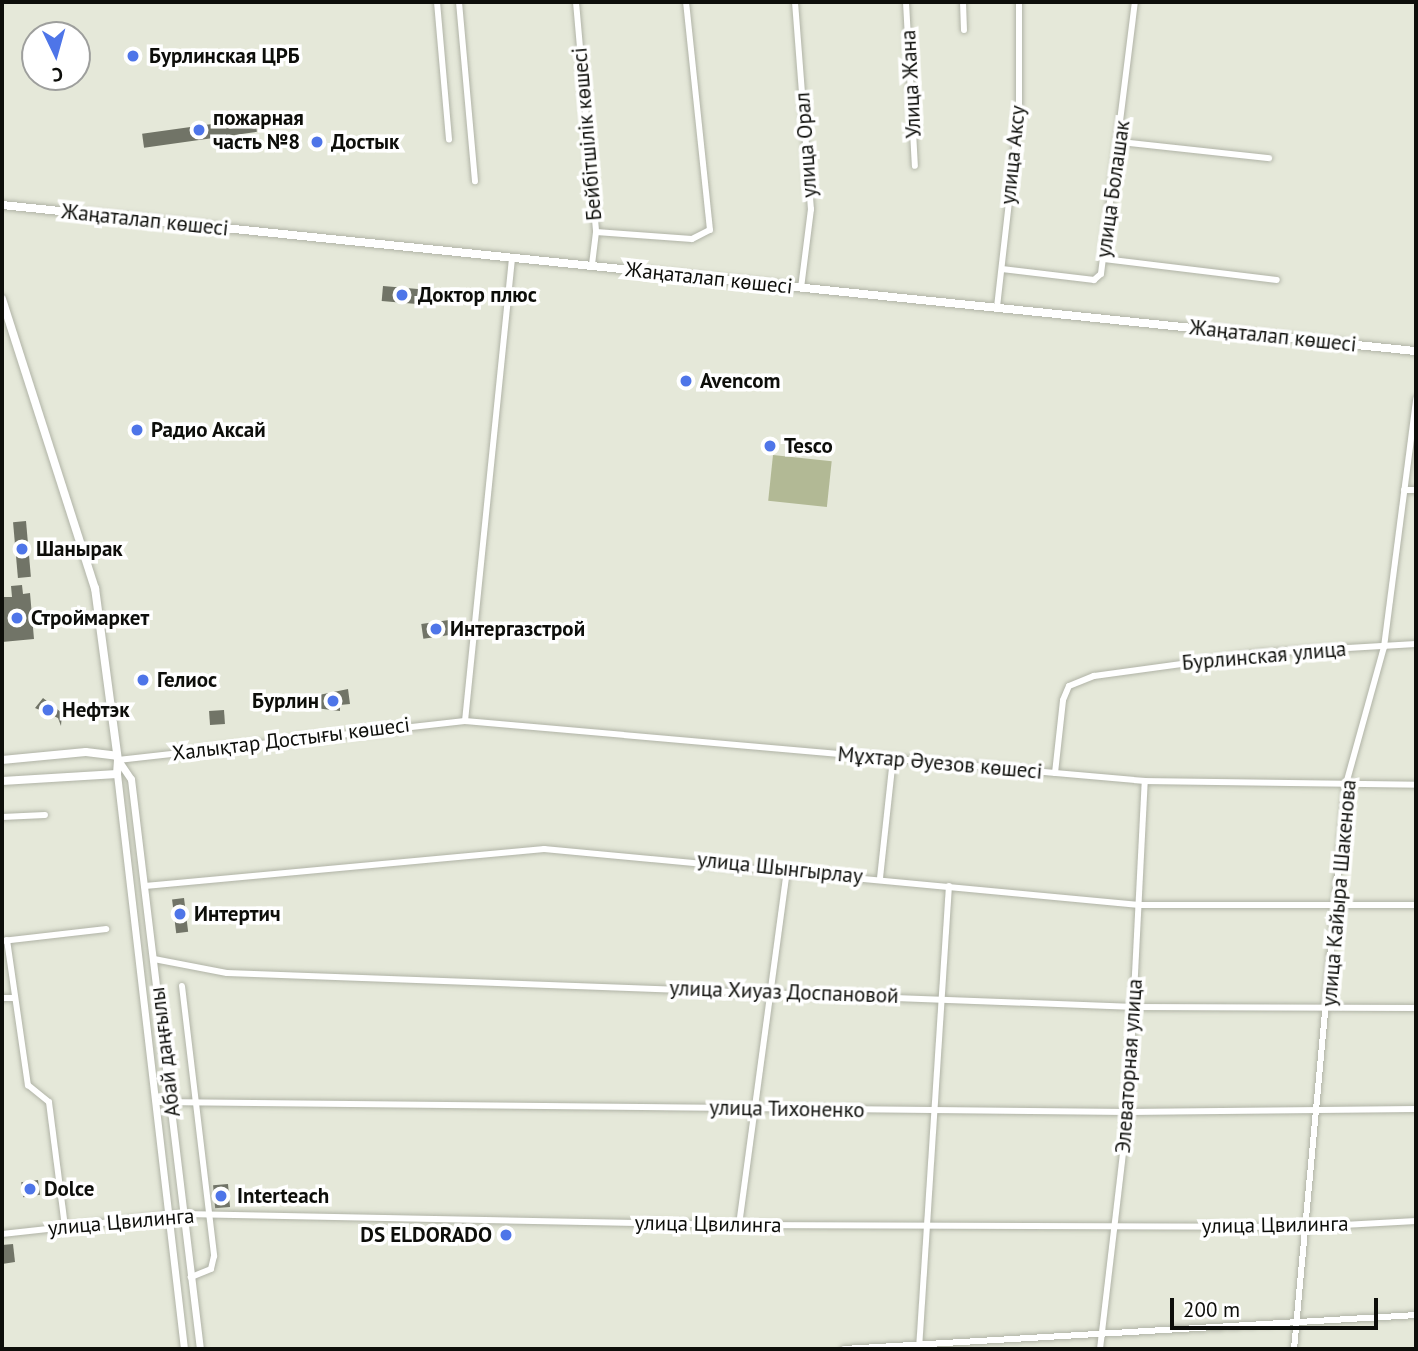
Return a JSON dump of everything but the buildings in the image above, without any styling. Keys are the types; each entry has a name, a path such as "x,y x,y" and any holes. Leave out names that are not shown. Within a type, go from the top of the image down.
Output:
{"main road":[{"name":"Жаңаталап көшесі","path":"2,205 1416,351"},
{"path":"2,299 95,588 117,758 117,774 2,781"},
{"name":"Халықтар Достығы көшесі","path":"2,760 86,752 117,758"}],"street":[{"path":"437,2 449,139"},
{"path":"459,2 475,181"},
{"name":"Бейбітшілік көшесі","path":"576,2 596,232 592,266"},
{"path":"596,232 692,239 710,230 686,2"},
{"name":"улица Орал","path":"795,2 811,209 801,288"},
{"name":"Улица Жана","path":"906,2 915,166"},
{"path":"963,2 964,30"},
{"name":"улица Аксу","path":"997,307 1019,115 1019,2"},
{"name":"улица Болашак","path":"1002,269 1094,280 1104,259 1121,142 1135,2"},
{"path":"1121,142 1269,158"},
{"path":"465,721 512,259"},
{"path":"1104,259 1278,280"},
{"name":"улица Кайыра Шакенова","path":"1294,1349 1319,1110 1346,784 1384,647 1416,399"},
{"path":"1404,490 1416,490"},
{"name":"Бурлинская улица","path":"1055,773 1069,686 1113,672 1263,653 1416,644"},
{"name":"Халықтар Достығы көшесі","path":"117,758 465,721"},
{"name":"Мұхтар Әуезов көшесі","path":"465,721 1145,781 1416,785"},
{"name":"Абай даңғылы","path":"117,758 131,779 200,1349"},
{"path":"880,878 893,759"},
{"name":"Абай даңғылы","path":"117,774 171,1215 184,1349"},
{"name":"Элеваторная улица","path":"1100,1349 1128,1112 1145,781"},
{"path":"2,817 45,815"},
{"name":"улица Шынгырлау","path":"145,886 503,848 787,869 1139,905 1336,910 1416,905"},
{"path":"738,1225 759,1108 787,869"},
{"path":"919,1347 948,886"},
{"path":"65,1227 49,1102 28,1085 4,940 106,929"},
{"name":"улица Хиуаз Доспановой","path":"154,958 227,973 940,997 1135,1007 1416,1008"},
{"path":"182,986 198,1101 214,1263 191,1277"},
{"path":"2,999 13,998"},
{"name":"улица Тихоненко","path":"157,1102 1128,1112 1416,1109"},
{"name":"улица Цвилинга","path":"2,1234 184,1214 738,1225 1307,1227 1416,1221"},
{"path":"844,1349 919,1347 1416,1315"}],"green space":[{"path":"773,455 832,461 827,507 768,501"}],"place":[{"name":"Бурлинская ЦРБ","path":"133,56"},
{"name":"пожарная часть №8","path":"199,130"},
{"name":"Достык","path":"317,142"},
{"name":"Доктор плюс","path":"402,295"},
{"name":"Avencom","path":"686,381"},
{"name":"Радио Аксай","path":"137,430"},
{"name":"Tesco","path":"770,446"},
{"name":"Шанырак","path":"22,549"},
{"name":"Строймаркет","path":"17,618"},
{"name":"Интергазстрой","path":"436,629"},
{"name":"Гелиос","path":"143,680"},
{"name":"Бурлин","path":"333,701"},
{"name":"Нефтэк","path":"48,710"},
{"name":"Интертич","path":"180,914"},
{"name":"Dolce","path":"30,1189"},
{"name":"Interteach","path":"221,1196"},
{"name":"DS ELDORADO","path":"506,1235"}]}
